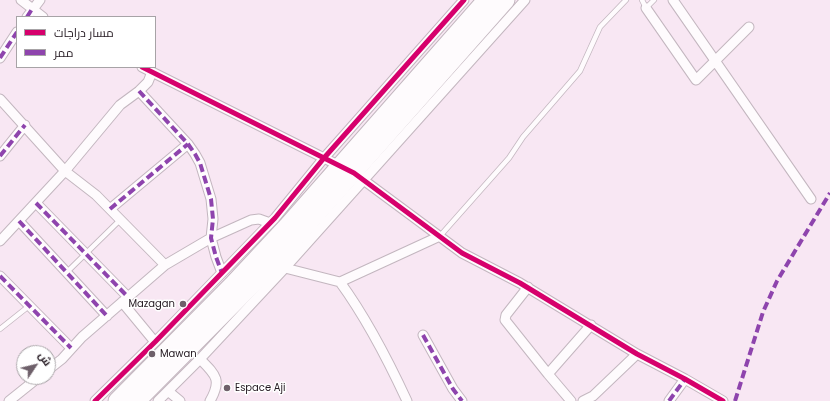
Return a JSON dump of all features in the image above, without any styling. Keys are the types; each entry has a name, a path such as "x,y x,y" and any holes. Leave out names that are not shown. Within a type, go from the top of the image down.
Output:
{"highway":[{"path":"137,401 279,267 486,0"},
{"path":"117,401 232,285 287,226 353,173 506,0"}],"street":[{"path":"21,0 30,13 40,16"},
{"path":"30,13 40,0"},
{"path":"95,401 155,342 270,223 324,158 464,0"},
{"path":"353,173 525,0"},
{"path":"673,0 811,199"},
{"path":"644,4 696,80 749,27"},
{"path":"0,58 16,34"},
{"path":"144,68 353,173 462,253 528,287 637,354 686,379 722,401"},
{"path":"0,241 66,171 120,105 139,91 148,82 152,72"},
{"path":"139,91 188,144 200,163 211,199 213,219 211,238 216,258 222,273"},
{"path":"0,99 66,171 96,195 165,265"},
{"path":"1,152 25,125"},
{"path":"110,209 188,144"},
{"path":"36,203 85,254 125,300 155,342"},
{"path":"56,364 82,336 165,265 211,238 251,220 259,219 270,223"},
{"path":"19,221 107,316"},
{"path":"158,401 200,359 279,267 340,282 440,236"},
{"path":"0,276 71,348"},
{"path":"340,282 386,356 407,401"},
{"path":"528,287 506,314 505,320 571,401"},
{"path":"548,374 591,325"},
{"path":"423,335 453,389 462,401"},
{"path":"583,401 593,396 637,354"},
{"path":"200,359 209,368 218,384 210,401"},
{"path":"669,401 686,379"},
{"path":"9,401 29,385"},
{"path":"168,391 180,401"}],"lane":[{"path":"440,236 509,158 523,137 580,71 600,27 626,0"},
{"path":"644,4 654,0"},
{"path":"67,272 120,220"},
{"path":"0,329 29,306"}],"marked path":[{"path":"28,16 32,9"},
{"path":"0,58 16,34"},
{"path":"139,91 188,144 200,163 211,199 213,219 211,238 222,273"},
{"path":"0,156 25,125"},
{"path":"110,209 188,144"},
{"path":"735,401 763,312 777,281 830,193"},
{"path":"36,203 128,297"},
{"path":"19,221 107,316"},
{"path":"0,276 71,348"},
{"path":"423,335 453,389 462,401"},
{"path":"669,401 685,379"}],"cycle path":[{"path":"95,401 155,342 275,218 324,158 464,0"},
{"path":"144,68 354,173 462,253 520,283 637,354 723,401"}],"place":[{"name":"Mazagan","path":"183,304"},
{"name":"Mawan","path":"152,354"},
{"name":"Espace Aji","path":"227,388"}]}
